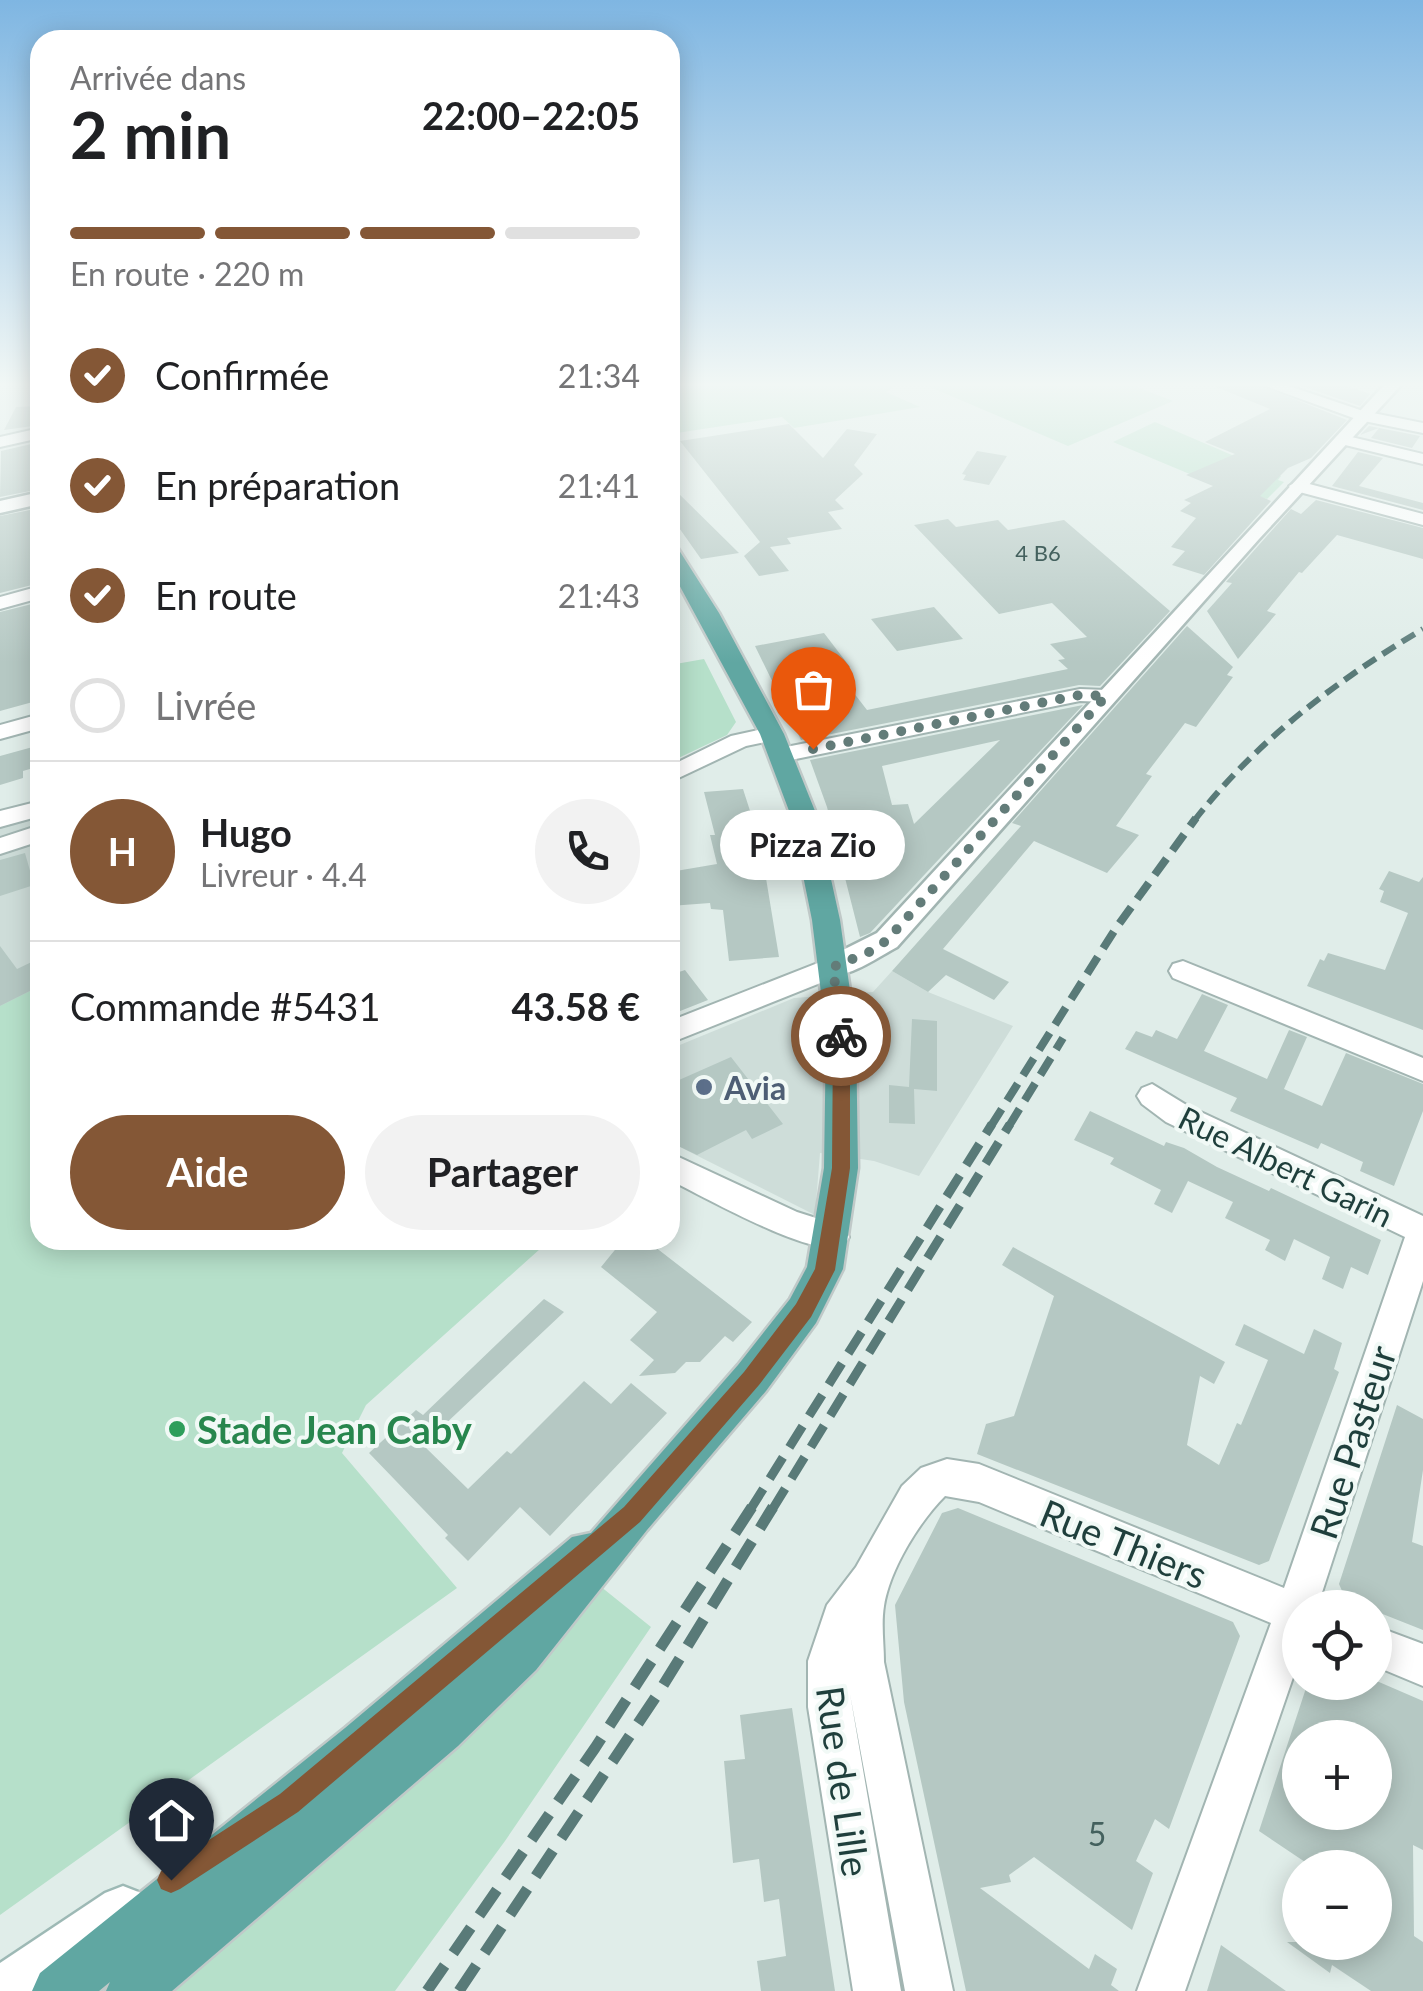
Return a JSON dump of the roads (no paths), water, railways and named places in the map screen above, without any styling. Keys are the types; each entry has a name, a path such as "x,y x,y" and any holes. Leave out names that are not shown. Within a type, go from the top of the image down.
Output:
{"main road":[{"path":"132,1991 488,1687 580,1584 632,1514 752,1378 804,1311 825,1270 841,1168 843,1080 833,967 804,816 776,744 680,567"},
{"path":"58,1991 289,1803 632,1514"}],"street":[{"path":"680,1028 874,950 887,940 1307,477"},
{"path":"1298,486 1423,520"},
{"path":"0,507 30,500"},
{"path":"0,604 30,595"},
{"path":"680,770 740,742 776,744 1080,695 1106,696"},
{"path":"0,732 30,724"},
{"path":"0,820 30,811"},
{"path":"0,846 30,837"},
{"path":"1182,971 1423,1070"},
{"name":"Rue Albert Garin","path":"1152,1096 1176,1114 1423,1231"},
{"path":"680,1171 790,1223 832,1237"},
{"name":"Rue Pasteur","path":"1305,1590 1423,1231"},
{"name":"Rue Thiers","path":"947,1477 979,1483 1282,1608"},
{"name":"Rue de Lille","path":"877,1991 828,1686 828,1661 841,1619 870,1581 916,1498 934,1482 947,1477"},
{"name":"Rue de Lille","path":"870,1581 863,1611 864,1662 929,1991"},
{"path":"1392,1653 1423,1665"},
{"name":"Rue Pasteur","path":"1162,1991 1282,1656"},
{"path":"3,1991 289,1803"}],"railway":[{"path":"1194,821 1271,738 1329,691 1423,629"},
{"path":"991,1126 1116,928 1196,818"},
{"path":"1009,1126 1063,1038"},
{"path":"750,1510 992,1124"},
{"path":"772,1510 1010,1124"},
{"path":"427,1991 595,1748 752,1507"},
{"path":"459,1991 659,1692 773,1507"}],"place":[{"name":"Pizza Zio","path":"813,749"},
{"name":"Avia","path":"704,1087"},
{"name":"Stade Jean Caby","path":"177,1429"}]}
